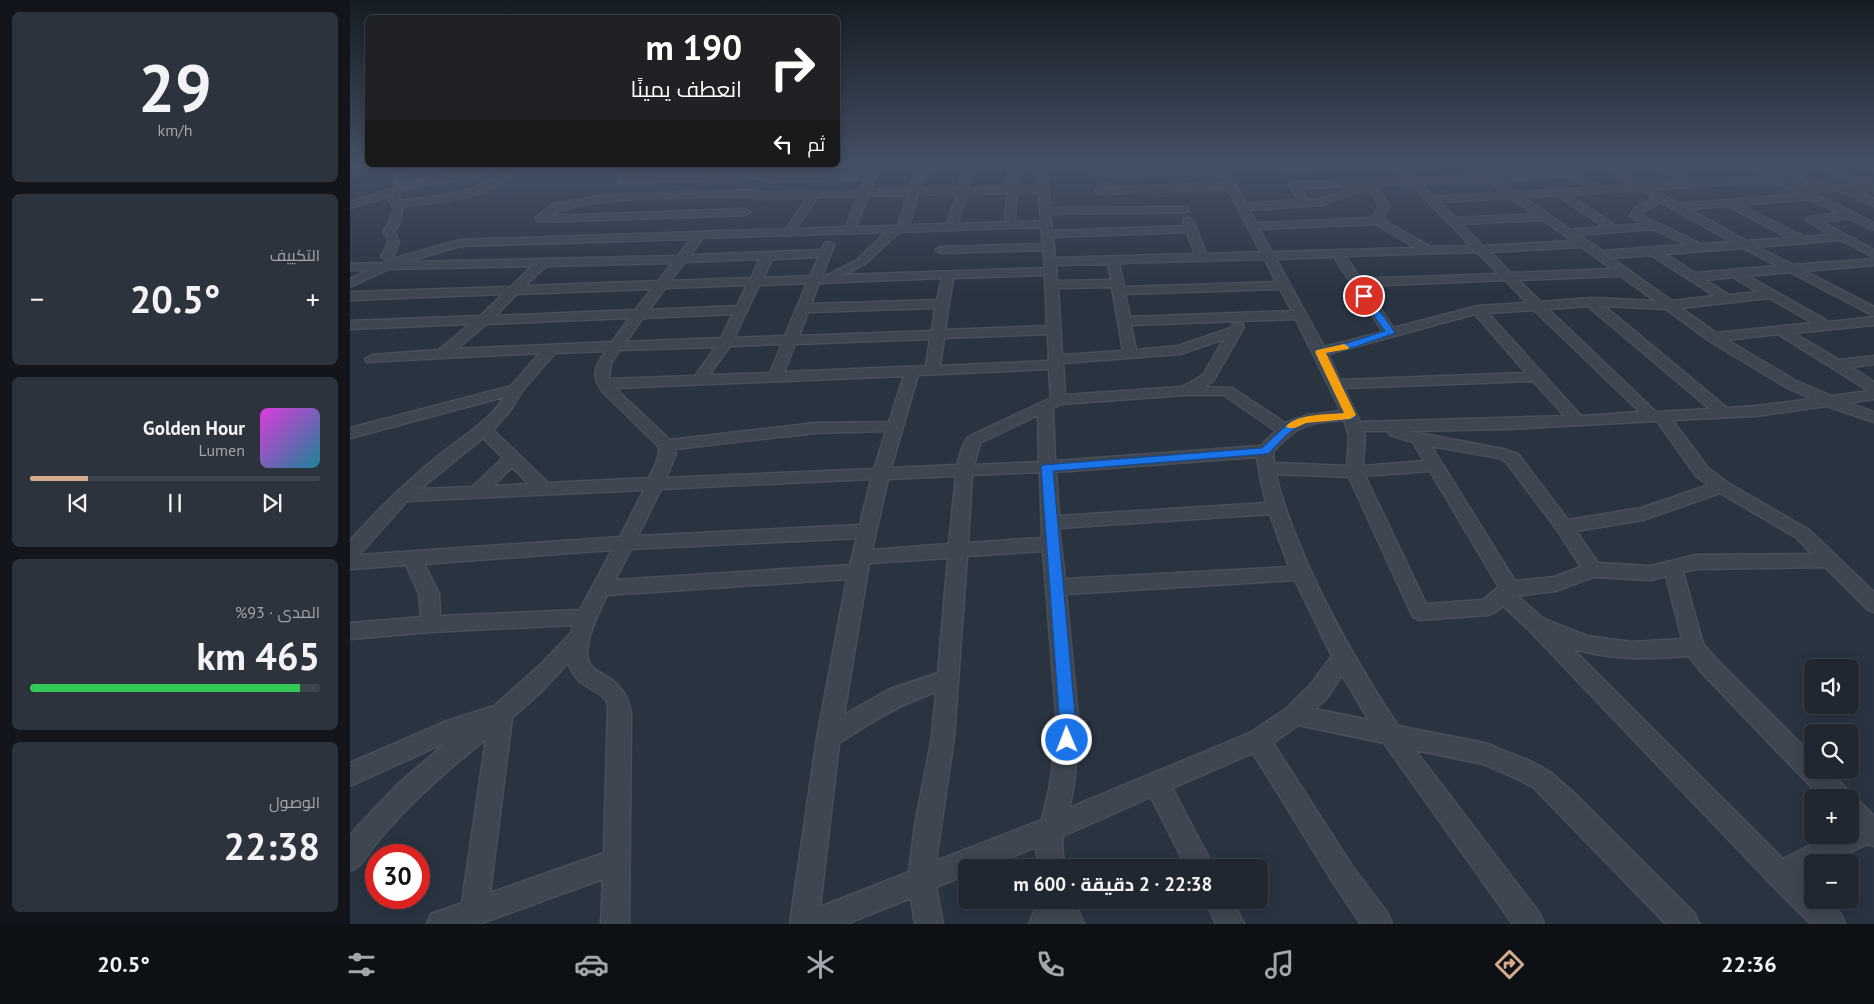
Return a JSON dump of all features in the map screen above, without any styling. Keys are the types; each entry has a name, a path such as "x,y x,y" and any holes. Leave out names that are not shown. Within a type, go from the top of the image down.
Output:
{"street":[{"path":"350,283 385,262 394,242 388,231 394,225 398,206"},
{"path":"559,206 554,207 540,218 745,212"},
{"path":"629,216 639,206"},
{"path":"731,233 749,206"},
{"path":"790,232 807,206"},
{"path":"850,230 860,206"},
{"path":"821,279 861,262 899,229 908,206"},
{"path":"932,371 942,304 941,266 948,227 957,206"},
{"path":"1010,225 1011,206"},
{"path":"1045,206 1056,362 1047,467 1050,523 1068,727 1063,778 1049,843 1050,859"},
{"path":"1183,206 1202,257"},
{"path":"1242,206 1320,352 1353,421 1357,443 1356,472 1419,611 1425,613 1488,607 1507,592 1555,584 1593,570 1651,573 1696,562 1830,560"},
{"path":"1377,221 1384,206"},
{"path":"1437,206 1537,305 1657,415 1702,472 1722,487 1796,530 1830,560 1874,604"},
{"path":"1529,206 1713,337 1791,384 1831,402 1874,417"},
{"path":"1580,206 1614,229"},
{"path":"1648,206 1635,216 1698,248"},
{"path":"1678,207 1689,206"},
{"path":"1735,206 1802,240"},
{"path":"1831,206 1874,226"},
{"path":"1678,207 1874,314"},
{"path":"1045,211 1184,209"},
{"path":"1850,215 1811,220 1874,254"},
{"path":"443,354 483,320 586,217"},
{"path":"1451,221 1544,217"},
{"path":"1253,226 1377,221 1430,251"},
{"path":"354,267 404,259 457,243 1010,225 1046,229 1192,229"},
{"path":"1568,233 1652,226"},
{"path":"775,377 804,308 821,279 826,253 836,231"},
{"path":"350,858 364,836 404,793 501,713 543,675 578,639 601,588 656,484 668,454 667,445 604,384 602,372 604,363 638,315 700,235"},
{"path":"1600,255 1842,237"},
{"path":"941,266 1050,267 1113,260 1430,251 1584,244"},
{"path":"350,296 821,279 941,266 1048,247"},
{"path":"1653,251 1727,299"},
{"path":"385,262 428,266 826,253"},
{"path":"1338,254 1390,333"},
{"path":"699,380 725,343 768,255"},
{"path":"404,259 428,266"},
{"path":"1113,260 1130,355"},
{"path":"1694,277 1874,262"},
{"path":"440,292 468,265"},
{"path":"1356,283 1624,272"},
{"path":"1734,273 1827,326"},
{"path":"1051,284 1117,287 1284,285"},
{"path":"543,288 542,300 563,316"},
{"path":"1320,352 1478,310 1591,302 1670,305 1770,294"},
{"path":"1591,302 1724,413"},
{"path":"804,308 942,304"},
{"path":"350,325 741,310"},
{"path":"1478,310 1578,421"},
{"path":"1713,337 1827,326 1874,314"},
{"path":"1125,321 1299,315"},
{"path":"1185,391 1208,378 1234,331 1248,317"},
{"path":"372,358 490,351 937,336 1054,330"},
{"path":"1780,330 1874,388"},
{"path":"604,384 912,372 1056,362 1180,350 1234,331"},
{"path":"350,553 402,496 500,415 516,389 550,350"},
{"path":"1837,364 1874,360"},
{"path":"804,924 828,738 860,564 881,474 912,372"},
{"path":"1336,384 1537,377"},
{"path":"350,433 516,389"},
{"path":"929,924 922,881 924,844 943,739 955,607 957,552 966,469 970,446 974,440 1051,403 1185,391 1227,391 1285,430"},
{"path":"1381,426 1578,421 1657,415 1724,413 1787,408 1874,395"},
{"path":"1530,924 1390,733 1342,658 1299,573 1276,508 1266,459 1285,430 1304,420 1353,421 1381,426 1419,439 1503,454 1512,458 1564,527 1593,570"},
{"path":"667,445 815,428 896,426"},
{"path":"484,430 544,489"},
{"path":"1419,439 1507,592 1535,624 1780,875 1831,924"},
{"path":"478,492 512,458"},
{"path":"402,496 966,469 1266,459 1356,472 1435,465"},
{"path":"1564,527 1643,514 1722,487"},
{"path":"1050,523 1276,508"},
{"path":"350,562 626,543 868,531"},
{"path":"601,588 1052,544"},
{"path":"412,558 429,594 431,624"},
{"path":"1674,568 1694,646 1710,667 1829,789"},
{"path":"1056,587 1299,573"},
{"path":"350,631 431,624 588,617"},
{"path":"1535,624 1568,638 1608,649 1653,650 1694,646"},
{"path":"578,639 577,655 580,669 592,680 613,692 618,702 620,713 615,924"},
{"path":"812,924 1052,828 1258,740 1295,715 1319,691 1342,658"},
{"path":"828,738 871,710 898,696 948,679"},
{"path":"350,775 455,728 501,713"},
{"path":"474,912 501,713"},
{"path":"1295,715 1341,726 1390,733 1486,754 1524,770 1542,780 1685,924"},
{"path":"1258,740 1345,878 1378,924"},
{"path":"1158,784 1196,859"},
{"path":"1780,875 1872,832 1859,818"},
{"path":"441,924 616,862"},
{"path":"1043,924 1049,909"},
{"path":"1064,909 1070,924"},
{"path":"1222,909 1230,924"}],"slow traffic":[{"path":"1291,426 1304,420 1350,415 1320,352 1344,347"}],"route":[{"path":"1067,740 1068,727 1047,467 1265,451 1285,430 1294,424 1304,420 1350,415 1320,352 1390,333 1364,296"}]}
